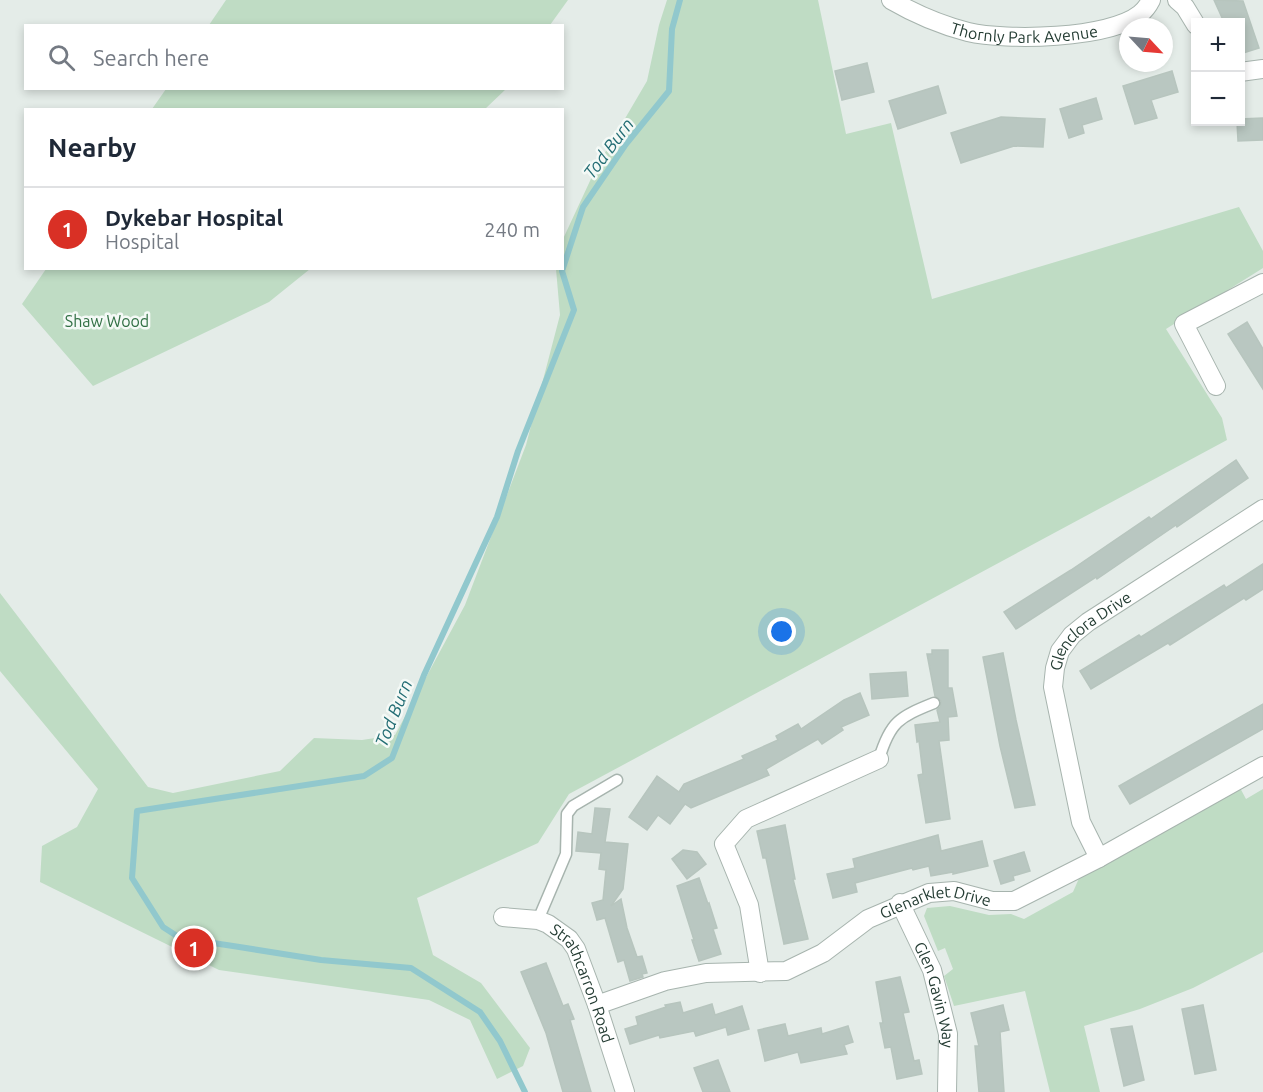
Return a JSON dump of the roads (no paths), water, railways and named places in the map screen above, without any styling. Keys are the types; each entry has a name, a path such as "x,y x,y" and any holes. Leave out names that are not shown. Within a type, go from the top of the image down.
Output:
{"street":[{"name":"Thornly Park Avenue","path":"891,0 940,24 981,34 1021,37 1046,37 1087,32 1117,25 1138,16 1147,8 1151,0"},
{"path":"1177,0 1192,18"},
{"path":"1245,71 1263,69"},
{"path":"1216,386 1184,324 1263,284"},
{"name":"Glenclora Drive","path":"1099,858 1081,822 1057,712 1053,687 1060,651 1072,635 1088,622 1263,509"},
{"path":"760,973 749,905 724,844 746,819 879,759"},
{"name":"Glenarklet Drive","path":"597,1005 665,981 706,973 786,971 823,953 868,919 900,903 929,893 954,891 992,901 1014,901 1099,858 1263,766"},
{"name":"Glen Gavin Way","path":"900,903 932,970 948,1034 946,1092"},
{"name":"Strathcarron Road","path":"503,917 538,920 548,924 569,939 576,949 625,1092"}],"lane":[{"path":"879,759 885,740 895,724 906,714 934,703"},
{"path":"538,920 566,854 567,814 573,806 617,780"}],"waterway":[{"name":"Tod Burn","path":"564,265 583,207 626,144 669,91 672,29 680,0"},
{"name":"Tod Burn","path":"525,1092 500,1041 480,1012 411,968 321,960 180,938 163,927 132,878 137,811 364,776 392,758 424,675 497,517 518,451 574,310 562,270"}],"place":[{"name":"Dykebar Hospital","path":"194,948"}],"park label":[{"name":"Shaw Wood","path":"107,321"}]}
